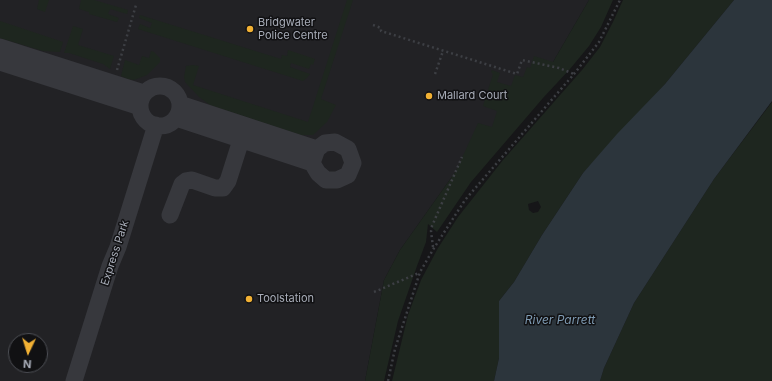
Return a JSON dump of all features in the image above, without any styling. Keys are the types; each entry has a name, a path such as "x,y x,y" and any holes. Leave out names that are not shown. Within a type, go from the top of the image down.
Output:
{"street":[{"path":"0,47 113,84 142,100"},
{"path":"0,62 142,100"},
{"path":"165,86 176,92 179,98 178,111 167,124 156,125 145,119 142,100 154,87 165,86"},
{"path":"178,111 315,156 241,140 178,111"},
{"name":"Express Park","path":"74,381 156,125"},
{"path":"170,215 182,184 186,181 192,180 215,188 223,188 228,181 241,140"}],"path":[{"path":"388,381 395,349 420,272 434,248 465,200 574,74 599,42 620,0"},
{"path":"113,84 136,5"},
{"path":"373,25 381,28 381,31 517,74 522,60 559,68 574,74"},
{"path":"435,74 443,51"},
{"path":"434,248 431,231 432,226 462,158"},
{"path":"374,292 420,272"}],"shaded area":[{"path":"0,0 589,0 553,62 456,171 400,250 384,280 365,381 0,381"},
{"path":"39,0 49,0 45,12 37,9"},
{"path":"81,0 94,0 128,10 127,14 110,9 108,14 119,18 117,22 89,14 89,12 79,9"},
{"path":"347,0 353,0 321,99 336,105 327,122 313,135 301,135 210,105 199,97 185,82 184,77 186,66 199,66 193,85 308,122"},
{"path":"589,0 613,0 601,27 589,46 471,182 437,232 428,224 426,242 398,321 384,381 365,381 384,280 400,250 456,171 478,123 492,127 497,111 483,106 493,74 491,72 492,70 500,73 497,82 511,86 515,75 523,77 527,67 530,68 534,56 553,62"},
{"path":"623,0 734,0 665,84 583,173 542,235 514,282 499,301 499,358 494,381 392,381 408,315 421,280 438,248 458,217 503,160 582,70 600,47","holes":["538,201 541,207 538,212 533,213 529,210 528,204"]},
{"path":"140,15 281,59 282,55 287,56 288,50 315,59 313,65 311,64 309,69 291,63 290,67 310,74 303,81 138,29 140,24 150,28 152,23 139,18"},
{"path":"0,21 63,42 60,52 43,51 0,38"},
{"path":"73,26 83,29 78,45 114,56 110,69 103,64 69,53 64,53"},
{"path":"151,51 160,58 160,62 147,75 134,80 121,76 125,60 139,65 142,56 149,58"},
{"path":"772,102 772,381 600,381 604,368 634,303 714,179"}],"water":[{"name":"River Parrett","path":"734,0 772,0 772,101 714,179 634,303 604,368 600,381 494,381 499,358 499,301 514,282 542,235 583,173 617,134 665,84"}],"place":[{"name":"Bridgwater Police Centre","path":"250,29"},
{"name":"Mallard Court","path":"429,96"},
{"name":"Toolstation","path":"249,299"}]}
